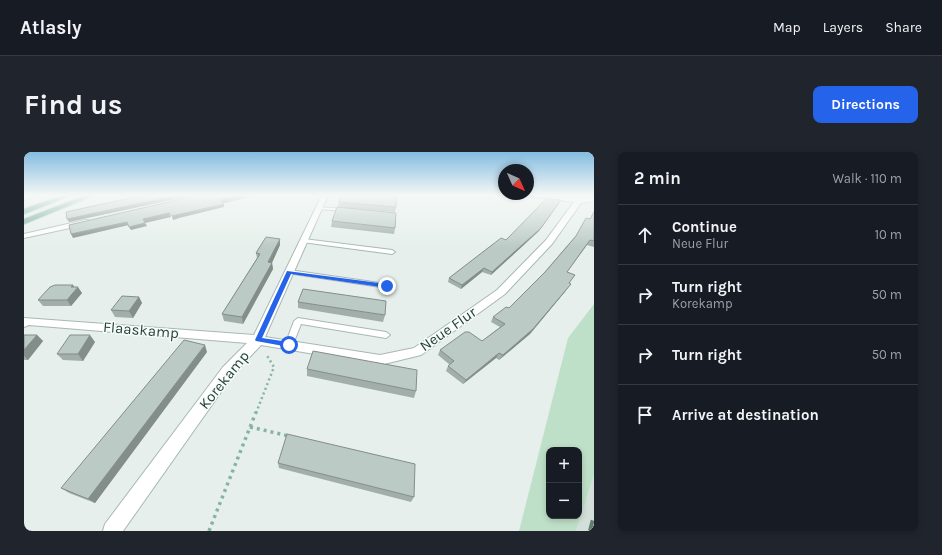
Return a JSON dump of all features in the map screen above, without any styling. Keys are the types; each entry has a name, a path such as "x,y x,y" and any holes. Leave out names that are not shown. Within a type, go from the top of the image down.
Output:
{"main road":[{"path":"24,222 47,213"}],"street":[{"name":"Korekamp","path":"113,531 228,371 258,340 317,213"},
{"name":"Neue Flur","path":"258,340 380,360 416,352 501,292 549,242 570,213"},
{"path":"24,236 94,221"},
{"name":"Flaaskamp","path":"24,323 27,321 258,340"}],"lane":[{"path":"304,241 392,252"},
{"path":"289,272 387,286"},
{"path":"289,345 298,321 386,335"}],"path":[{"path":"209,531 274,367 258,340"},
{"path":"250,427 295,438"}],"shaded area":[{"path":"594,475 594,531 576,531 580,519 582,519 582,512"}],"green space":[{"path":"594,304 594,475 582,512 582,447 546,447 546,519 580,519 576,531 519,531 568,338"}],"building":[{"path":"66,213 96,213 67,219"},
{"path":"122,213 186,213 172,216 169,213 143,219 145,223 129,227 127,222 71,234 69,225"},
{"path":"335,213 396,213 395,228 332,221"},
{"path":"533,213 552,213 541,228 492,272 484,268 462,285 449,278 501,238 506,240"},
{"path":"594,213 594,241 590,240 567,272 575,275 569,283 571,284 533,329 503,355 499,353 466,380 448,366 454,361 440,350 465,332 469,332 482,341 505,324 493,317 506,307 509,308 545,272 576,236 586,218 590,219"},
{"path":"266,237 280,239 268,262 272,263 242,317 222,314 260,254 256,253"},
{"path":"55,285 73,285 71,287 78,287 67,300 38,300 50,287"},
{"path":"303,289 386,301 385,315 298,302"},
{"path":"122,296 139,297 129,311 111,310"},
{"path":"24,335 37,335 24,350"},
{"path":"70,335 90,335 78,354 57,354"},
{"path":"184,340 205,345 88,499 61,488"},
{"path":"313,351 417,370 416,391 307,369"},
{"path":"287,434 415,464 414,497 278,463"}],"railway":[{"path":"590,531 594,515"}],"route":[{"path":"289,345 258,340 289,272 387,286"}]}
